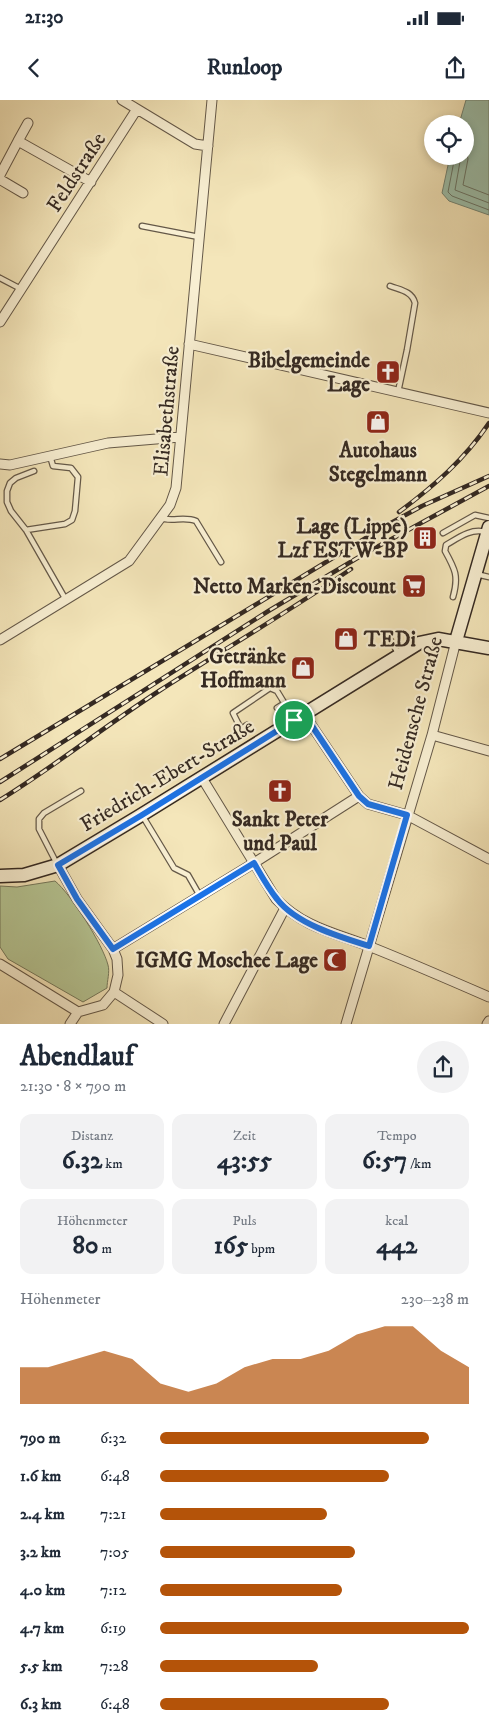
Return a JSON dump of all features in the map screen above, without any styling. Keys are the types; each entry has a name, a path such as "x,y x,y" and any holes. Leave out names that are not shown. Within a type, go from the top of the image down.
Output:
{"main road":[{"name":"Heidensche Straße","path":"456,641 474,573 488,530"},
{"name":"Friedrich-Ebert-Straße","path":"0,876 24,874 58,865 427,640 456,641 489,648"}],"street":[{"path":"122,100 195,144 208,146"},
{"name":"Elisabethstraße","path":"0,640 129,561 170,505 176,488 212,100"},
{"name":"Feldstraße","path":"1,320 137,109"},
{"path":"23,193 1,180 0,176 28,123"},
{"path":"18,141 91,182"},
{"path":"189,344 489,413"},
{"path":"0,464 10,465 108,443 180,437"},
{"name":"Heidensche Straße","path":"346,1024 432,735 456,641"},
{"path":"299,717 359,796 368,804 407,815 489,859"},
{"path":"432,735 489,751"},
{"path":"202,778 276,899 285,908 321,930 369,946 489,997"},
{"path":"113,949 359,796"},
{"path":"58,865 77,899 113,949 117,959 118,975 114,992 103,1005 78,1012 70,1024"},
{"path":"224,1024 285,908"},
{"path":"0,964 78,1012"},
{"path":"114,992 163,1024"}],"lane":[{"path":"142,226 199,237"},
{"path":"0,278 22,289"},
{"path":"390,286 414,297 408,350 398,392"},
{"path":"26,530 65,524 72,520 75,511 78,477 71,468 54,466 50,456"},
{"path":"34,471 13,480 8,487 7,502 26,530 66,600"},
{"path":"443,533 475,515 489,518"},
{"path":"160,518 168,520 190,518 196,521 220,562"},
{"path":"453,597 457,579 456,572 445,551 446,545 468,532 488,530"},
{"path":"474,573 489,577"},
{"path":"387,634 399,656"},
{"path":"247,725 242,729 233,713 270,688 277,690 285,703 299,717"},
{"path":"277,708 285,703"},
{"path":"58,865 39,829 39,819 44,813 81,790"},
{"path":"142,815 174,868 188,875 200,896"}],"shaded area":[{"path":"55,881 86,920 100,945 108,965 107,988 83,1002 8,959 0,947 0,886 17,887"}],"water":[{"path":"466,100 489,100 489,215 449,201 442,193 448,165 474,165 474,115 462,115"}],"railway":[{"path":"399,512 448,471 470,448 489,423"},
{"path":"0,759 389,524 422,506 489,476"},
{"path":"0,782 270,610 364,554 489,486"},
{"path":"0,800 159,691 351,569"}],"place":[{"name":"Bibelgemeinde Lage","path":"388,372"},
{"name":"Autohaus Stegelmann","path":"378,422"},
{"name":"Lage (Lippe) Lzf ESTW-BP","path":"425,538"},
{"name":"Netto Marken-Discount","path":"414,586"},
{"name":"TEDi","path":"346,639"},
{"name":"Getränke Hoffmann","path":"303,668"},
{"name":"Sankt Peter und Paul","path":"280,791"},
{"name":"IGMG Moschee Lage","path":"335,960"}],"route":[{"path":"304,714 359,796 368,804 407,815 369,946 321,930 285,908 276,899 254,863 113,949 77,899 58,865 294,720 304,714"}]}
